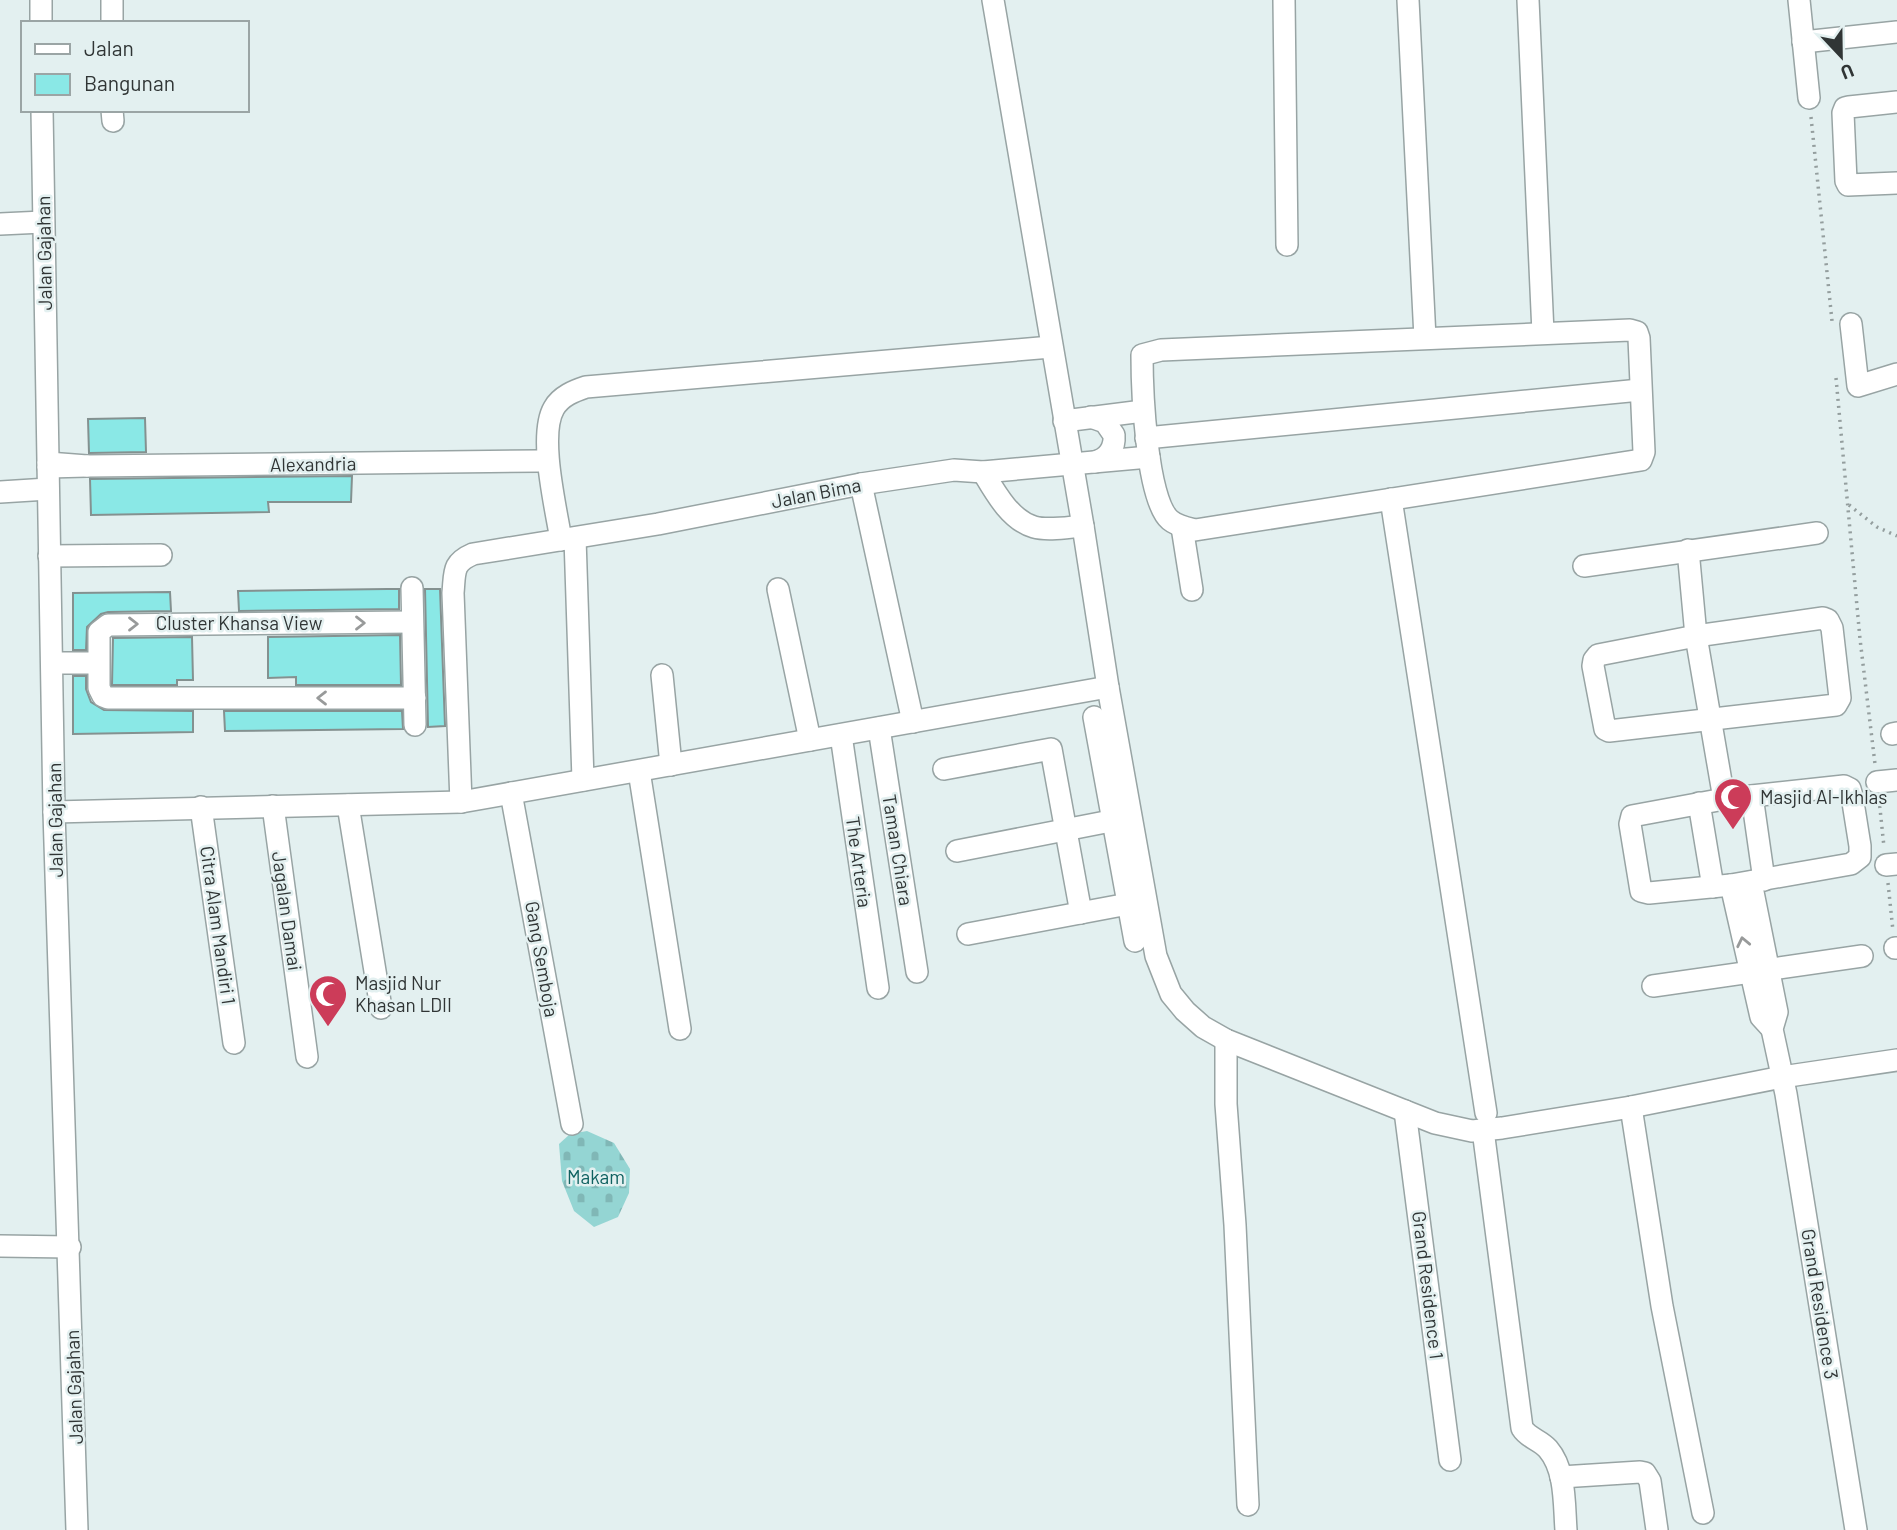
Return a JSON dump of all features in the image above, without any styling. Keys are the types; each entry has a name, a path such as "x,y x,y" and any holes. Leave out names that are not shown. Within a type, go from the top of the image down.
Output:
{"street":[{"path":"41,0 41,21"},
{"path":"112,0 112,21"},
{"path":"993,0 1064,421 1083,463 1083,526 1108,687 1128,904 1135,941"},
{"path":"1284,0 1287,245"},
{"path":"1408,0 1425,338"},
{"path":"1528,0 1543,333"},
{"path":"1799,0 1809,98"},
{"path":"1803,42 1897,32"},
{"path":"1897,103 1849,107 1845,108 1843,113 1848,185 1897,183"},
{"name":"Jalan Gajahan","path":"42,112 54,811 77,1530"},
{"path":"0,224 43,222"},
{"path":"1842,327 1858,386 1897,374"},
{"path":"1630,330 1637,332 1644,452 1641,460 1195,530 1169,520 1161,506 1148,447 1143,411 1142,355 1161,350 1425,338 1630,330"},
{"path":"583,780 568,539 549,463 549,430 554,408 573,392 586,387 1051,347"},
{"name":"Jalan Bima","path":"461,802 453,593 455,568 462,559 473,554 658,524 860,484 954,470 983,472 1083,463 1148,447 1640,390"},
{"path":"1064,421 1143,411"},
{"path":"1083,463 1107,456 1112,450 1114,435 1105,422 1091,418"},
{"name":"Alexandria","path":"48,465 539,461"},
{"path":"983,472 994,491 1021,522 1036,528 1083,526"},
{"path":"860,484 913,722"},
{"path":"0,492 48,489"},
{"path":"1391,499 1484,1121 1522,1428 1527,1435 1544,1444 1555,1457 1561,1477 1566,1530"},
{"path":"1182,527 1192,590"},
{"path":"1584,566 1817,533"},
{"path":"1688,550 1696,636 1724,799"},
{"path":"49,556 161,555"},
{"path":"412,588 415,725"},
{"path":"778,589 810,740"},
{"path":"1823,618 1828,620 1832,628 1840,698 1836,705 1710,721 1609,731 1603,726 1593,666 1598,655 1696,636 1823,618"},
{"name":"Cluster Khansa View","path":"412,622 108,625 99,632 98,663 99,688 103,696 108,698 415,698"},
{"path":"52,663 98,663"},
{"path":"662,675 671,765"},
{"path":"54,811 461,802 1108,687"},
{"path":"1094,717 1156,956 1171,994 1203,1027 1261,1056 1434,1123 1472,1130 1484,1121 1631,1107 1782,1077 1897,1060"},
{"name":"Taman Chiara","path":"878,728 917,972"},
{"name":"The Arteria","path":"841,735 878,988"},
{"path":"944,769 1051,749 1080,913"},
{"path":"639,771 680,1030"},
{"path":"1844,786 1850,789 1860,857 1851,864 1740,883 1648,893 1641,891 1630,824 1632,817 1699,803 1752,796 1844,786"},
{"name":"Gang Semboja","path":"511,793 572,1124"},
{"path":"1740,883 1752,796"},
{"path":"1699,803 1740,883"},
{"path":"348,805 381,1008"},
{"name":"Jagalan Damai","path":"274,806 307,1057"},
{"name":"Citra Alam Mandiri 1","path":"201,807 234,1043"},
{"path":"957,851 1122,819"},
{"name":"Grand Residence 3","path":"1740,883 1758,971 1761,1017 1772,1028 1782,1077 1856,1530"},
{"path":"968,934 1128,904"},
{"path":"1653,986 1862,956"},
{"path":"1226,1040 1226,1104 1235,1225 1248,1505"},
{"path":"1631,1107 1662,1306 1703,1513"},
{"name":"Grand Residence 1","path":"1405,1111 1450,1460"},
{"path":"0,1246 70,1247"},
{"path":"1561,1477 1646,1473 1650,1481 1657,1530"}],"path":[{"path":"1809,98 1842,327"},
{"path":"1835,367 1860,639 1887,781 1896,948"},
{"path":"1848,504 1877,527 1897,536"}],"green space":[{"name":"Makam","path":"587,1131 614,1143 630,1169 629,1193 618,1217 594,1227 574,1211 562,1181 559,1144 570,1134"}],"building":[{"path":"145,418 146,452 89,453 88,419"},
{"path":"352,476 351,502 268,502 269,512 91,515 90,479"},
{"path":"399,589 399,609 239,611 238,591"},
{"path":"425,589 440,589 445,726 428,727"},
{"path":"170,592 171,611 101,614 87,627 86,650 73,650 73,593"},
{"path":"400,635 401,685 296,685 296,677 268,678 268,637"},
{"path":"192,637 193,680 177,680 177,685 112,685 113,638"},
{"path":"73,676 86,676 86,689 91,702 104,710 193,711 193,732 73,734"},
{"path":"224,711 402,711 403,729 225,731"}],"place":[{"name":"Masjid Al-Ikhlas","path":"1733,831"},
{"name":"Masjid Nur Khasan LDII","path":"328,1028"}]}
